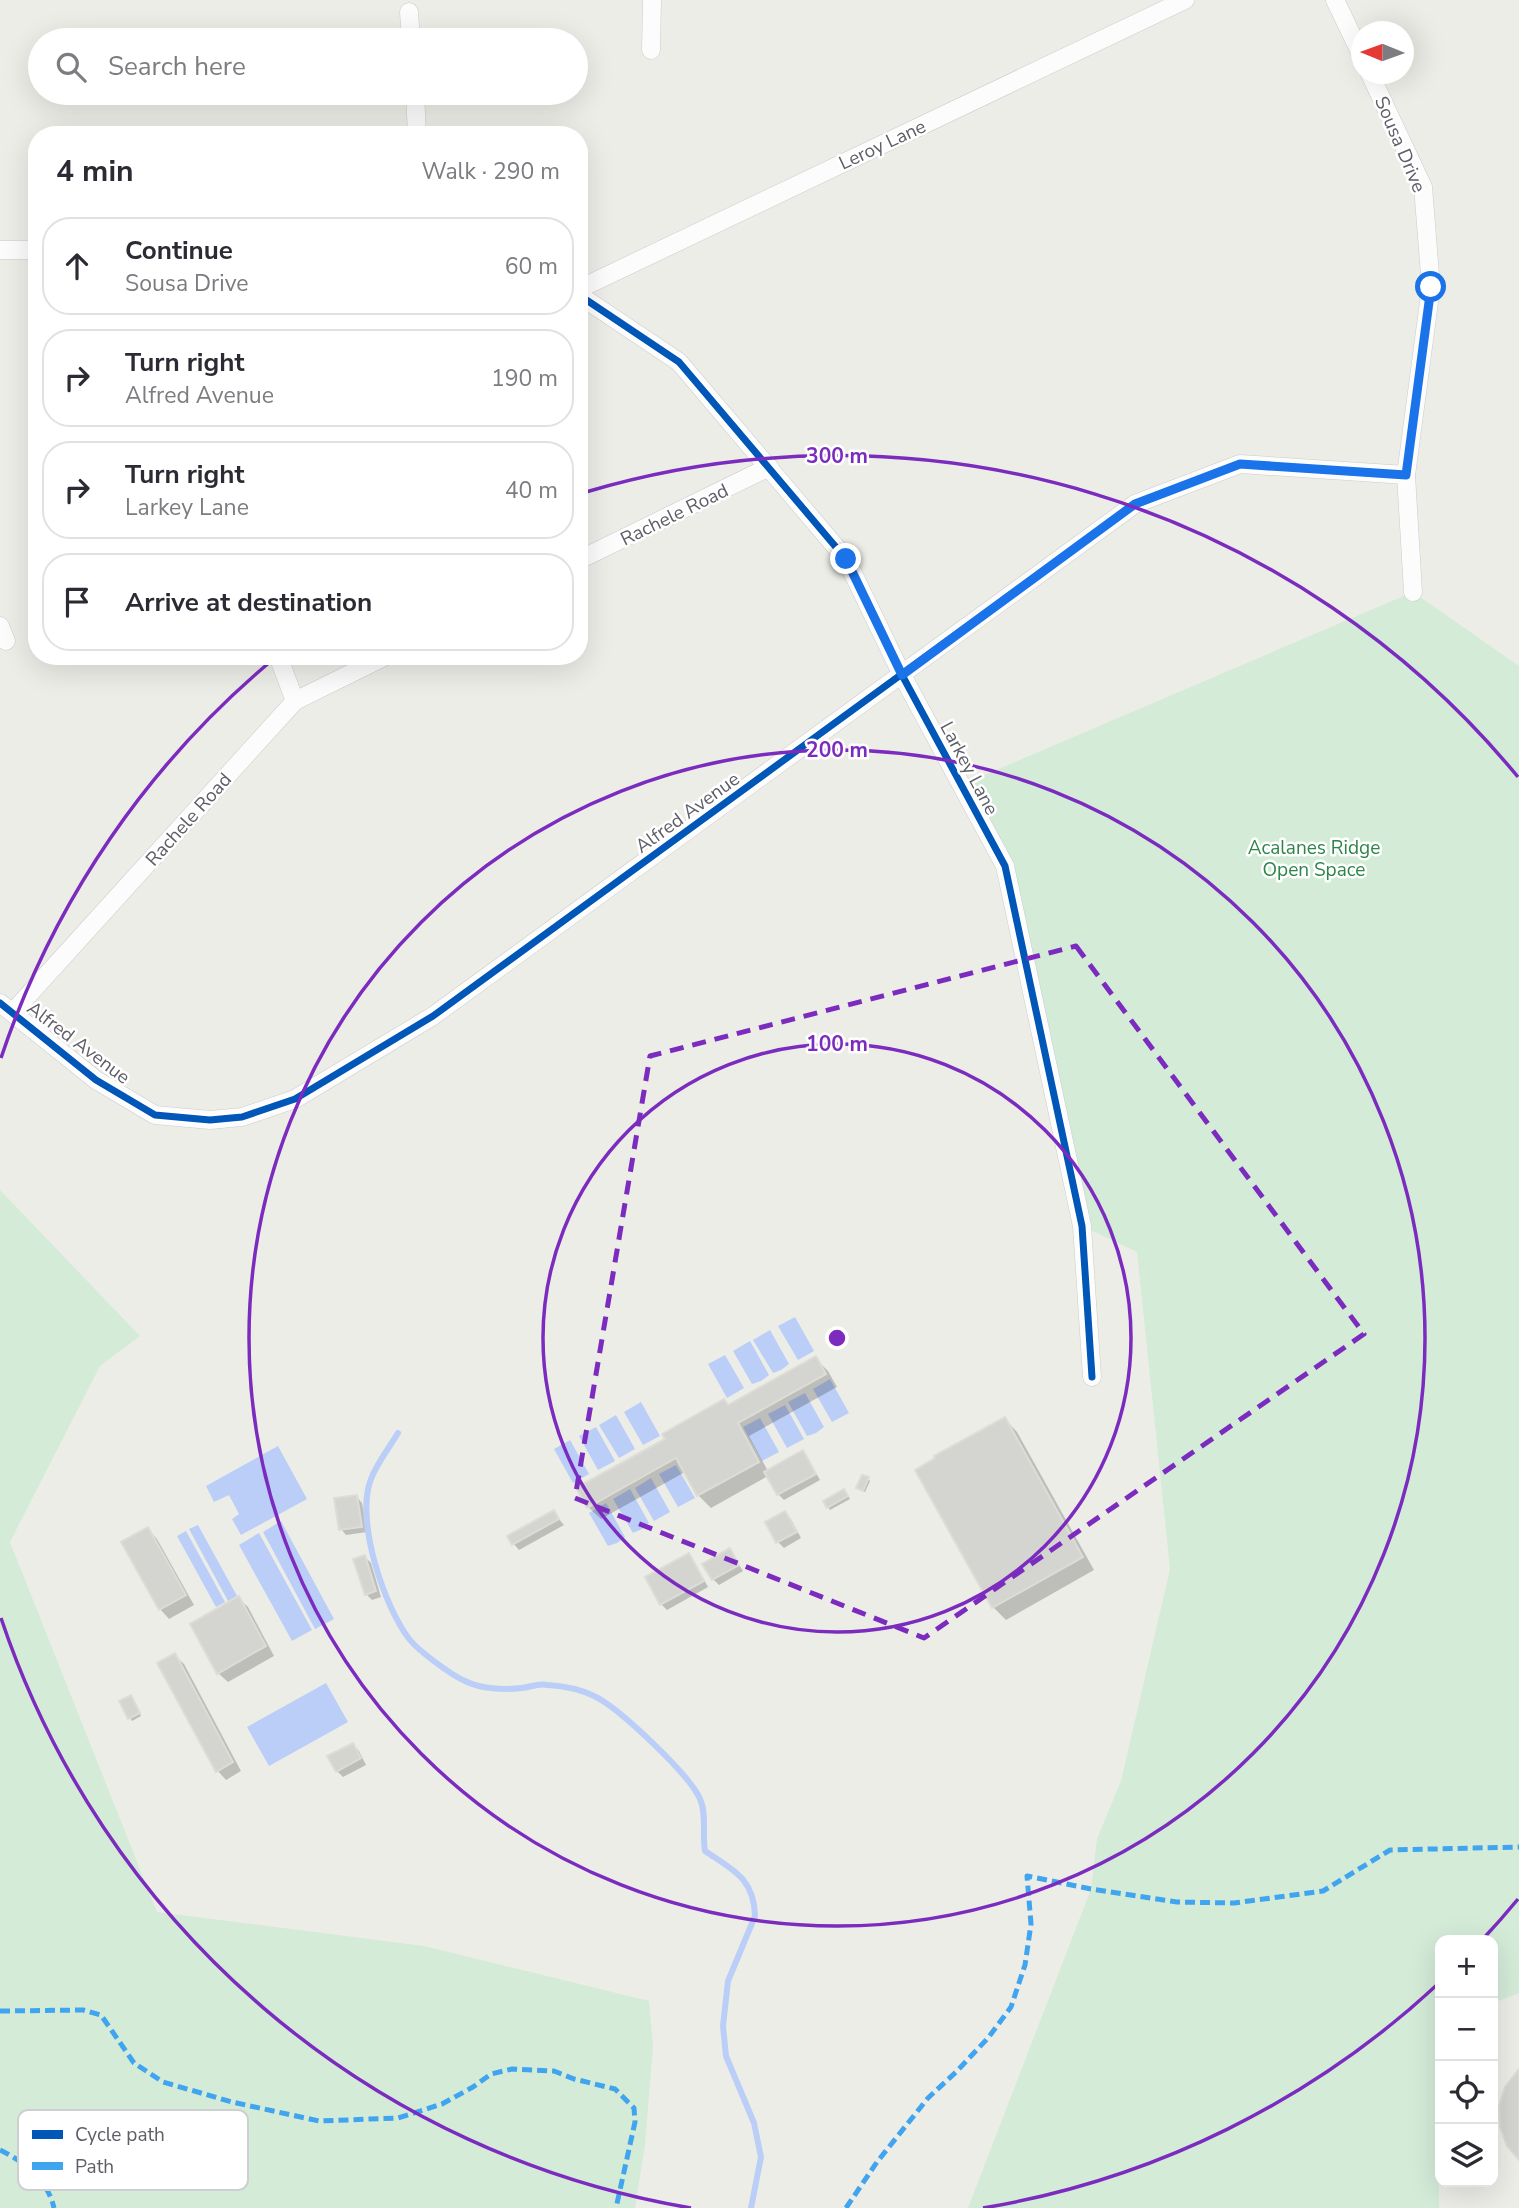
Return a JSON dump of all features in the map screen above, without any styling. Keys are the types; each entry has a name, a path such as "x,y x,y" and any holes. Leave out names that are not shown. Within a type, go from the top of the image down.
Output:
{"street":[{"path":"651,50 652,0"},
{"name":"Leroy Lane","path":"588,285 1185,0"},
{"path":"1335,0 1351,33"},
{"path":"409,12 410,28"},
{"name":"Sousa Drive","path":"1375,84 1423,187 1431,287 1406,475 1413,592"},
{"path":"416,105 417,126"},
{"path":"0,250 28,250"},
{"name":"Larkey Lane","path":"588,301 679,362 846,559 902,675 1005,866 1082,1226 1092,1377"},
{"name":"Alfred Avenue","path":"6,1008 96,1080 155,1115 210,1120 242,1117 295,1099 433,1016 1135,504 1240,464 1406,475"},
{"name":"Rachele Road","path":"588,557 769,467"},
{"path":"281,665 295,701"},
{"name":"Rachele Road","path":"6,1008 295,701 368,665"}],"highlighted area":[{"path":"1076,946 1364,1334 924,1638 575,1498 650,1056"}],"green space":[{"name":"Acalanes Ridge Open Space","path":"1413,592 1519,666 1519,1993 1498,2001 1498,1935 1435,1935 1435,2187 1439,2187 1439,2208 968,2208 1091,1889 1097,1839 1121,1781 1170,1569 1137,1252 1082,1226 1005,866 961,785"},
{"path":"0,1190 140,1336 100,1366 10,1542 157,1912 424,1946 649,2001 653,2046 645,2145 635,2208 0,2208"}],"water":[{"path":"795,1317 814,1351 798,1360 778,1326"},
{"path":"770,1330 789,1364 773,1373 753,1340"},
{"path":"750,1341 769,1375 752,1384 733,1351"},
{"path":"725,1355 744,1388 727,1398 708,1364"},
{"path":"830,1379 849,1413 832,1422 813,1389"},
{"path":"805,1393 824,1427 807,1436 788,1402"},
{"path":"641,1402 660,1436 643,1445 624,1412"},
{"path":"785,1405 804,1439 787,1448 768,1414"},
{"path":"616,1415 635,1449 619,1458 599,1425"},
{"path":"760,1418 779,1452 762,1461 743,1427"},
{"path":"596,1427 615,1461 598,1470 579,1436"},
{"path":"570,1440 589,1474 573,1483 554,1449"},
{"path":"278,1446 307,1499 241,1535 232,1519 239,1514 229,1495 214,1502 206,1486"},
{"path":"676,1465 695,1498 678,1507 659,1474"},
{"path":"651,1478 670,1512 654,1521 635,1488"},
{"path":"630,1489 649,1523 633,1533 613,1499"},
{"path":"606,1503 625,1537 608,1546 589,1513"},
{"path":"281,1521 334,1619 315,1629 263,1532"},
{"path":"198,1525 237,1596 228,1601 189,1529"},
{"path":"186,1531 225,1602 216,1607 177,1536"},
{"path":"259,1533 312,1630 292,1641 239,1545"},
{"path":"326,1683 348,1722 269,1766 247,1727"}],"building":[{"path":"816,1356 826,1374 738,1423 759,1462 697,1496 676,1458 587,1508 576,1488 665,1439 662,1434 724,1399 728,1405"},
{"path":"1005,1417 1083,1557 992,1608 915,1470 935,1458 934,1456"},
{"path":"803,1450 816,1474 777,1495 764,1472"},
{"path":"862,1475 869,1477 863,1491 856,1488"},
{"path":"844,1489 848,1496 827,1508 823,1501"},
{"path":"357,1495 362,1527 339,1530 334,1498"},
{"path":"554,1510 559,1519 512,1545 507,1536"},
{"path":"785,1511 797,1532 776,1543 765,1522"},
{"path":"148,1527 186,1595 159,1610 121,1542"},
{"path":"730,1548 739,1565 712,1580 702,1564"},
{"path":"689,1553 704,1581 660,1605 645,1577"},
{"path":"365,1555 376,1591 365,1595 353,1559"},
{"path":"239,1596 266,1646 217,1674 190,1624"},
{"path":"175,1653 233,1762 216,1772 157,1663"},
{"path":"131,1695 140,1713 128,1719 119,1701"},
{"path":"353,1743 361,1758 336,1772 327,1756"},
{"path":"1519,2069 1519,2160 1507,2146 1500,2127 1499,2106 1505,2087"}],"waterway":[{"path":"398,1433 371,1479 367,1496 367,1517 369,1539 382,1585 400,1625 410,1640 444,1668 471,1684 500,1689 541,1684 571,1688 594,1696 619,1713 652,1743 694,1788 703,1811 705,1851 740,1876 751,1892 755,1916 728,1981 723,2026 726,2056 754,2123 761,2157 751,2208"}],"marked path":[{"path":"846,2208 877,2162 928,2098 988,2038 1011,2007 1025,1965 1031,1924 1027,1876 1177,1902 1234,1903 1323,1891 1390,1850 1519,1847"},
{"path":"0,2011 83,2010 101,2015 134,2063 163,2082 232,2102 319,2121 398,2118 442,2104 491,2074 512,2069 554,2071 615,2089 634,2108 635,2122 616,2208"},
{"path":"0,2150 18,2160"},
{"path":"47,2190 54,2208"}],"cycle path":[{"path":"588,301 679,362 846,559 902,675 1005,866 1082,1226 1092,1377"},
{"path":"0,1003 96,1080 155,1115 210,1120 242,1117 295,1099 433,1016 1135,504 1240,464 1406,475"}],"route":[{"path":"846,559 902,675 1135,504 1240,464 1406,475 1431,287"}]}
